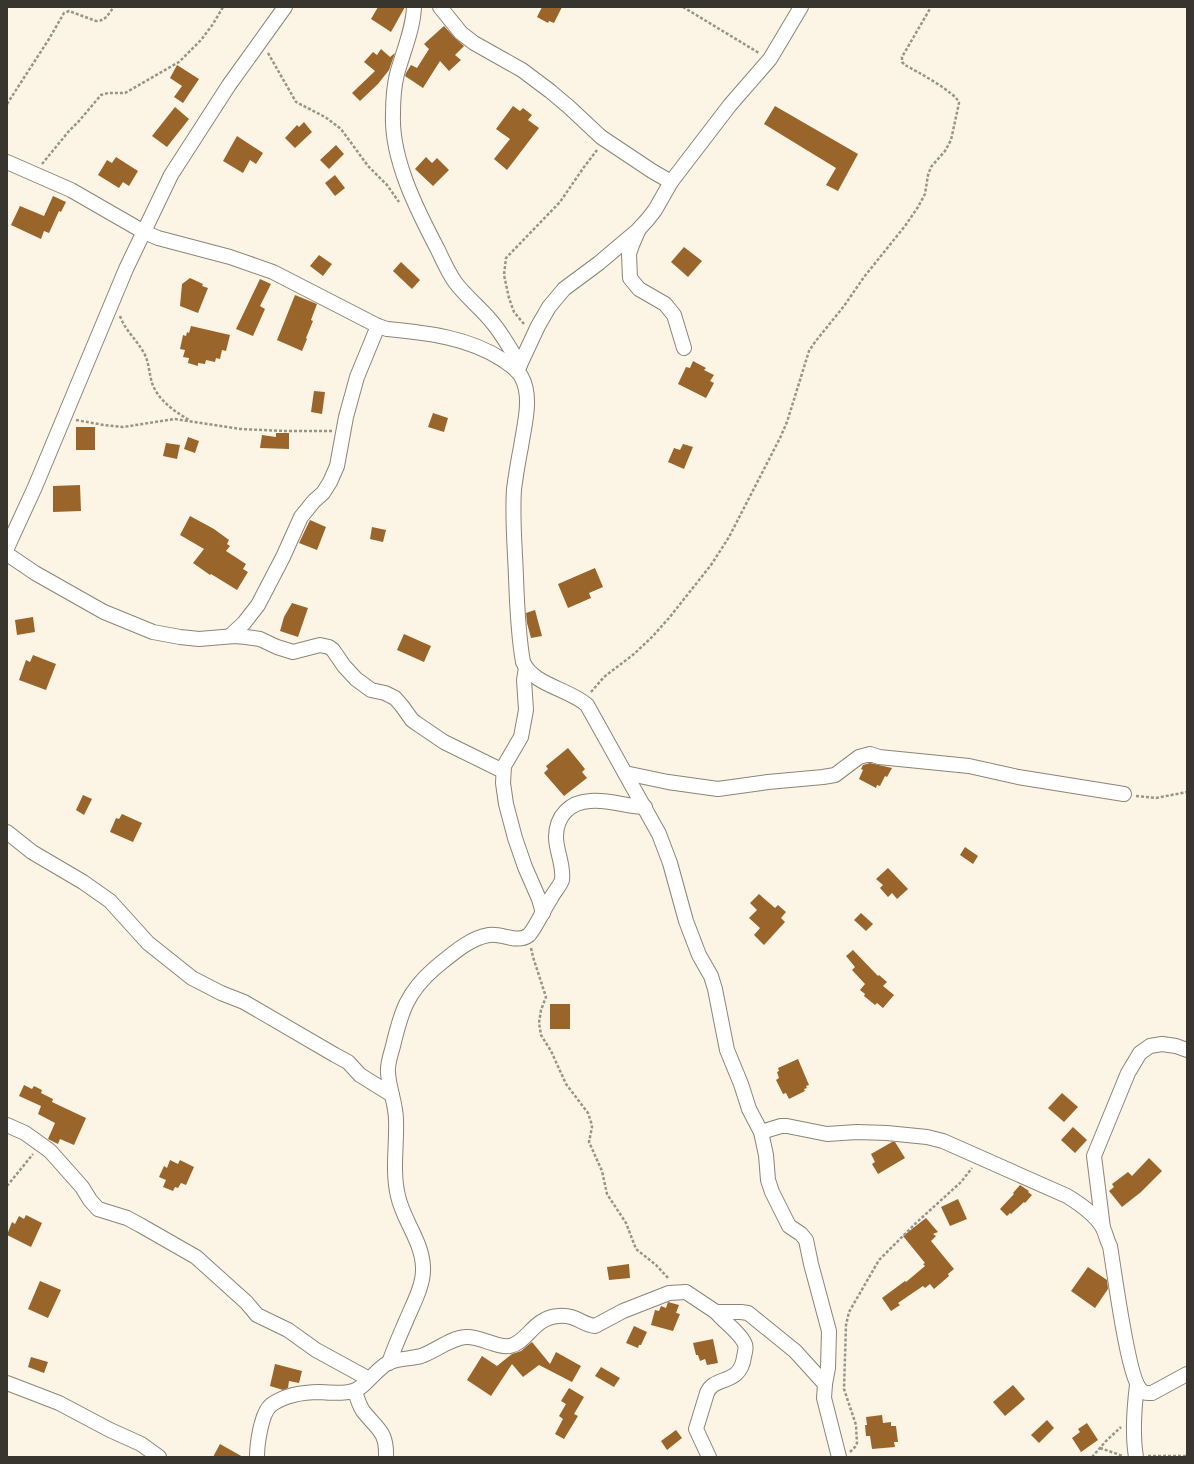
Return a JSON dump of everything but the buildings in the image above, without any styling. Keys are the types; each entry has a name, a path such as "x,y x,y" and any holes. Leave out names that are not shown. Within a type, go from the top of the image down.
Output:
{"street":[{"path":"7,548 35,487 126,269 171,175 202,126 285,7"},
{"path":"414,7 412,24 397,76 393,113 393,136 409,188 430,236 454,281 491,321 504,338 524,383 527,399 526,416 514,490 518,620 520,649 523,662 526,668 542,680 583,702 591,711 660,834 698,956 710,976 715,989 727,1050 741,1084 749,1109 761,1132 766,1155 768,1180 772,1192 789,1226 801,1234 806,1240 825,1314 829,1337 828,1368 824,1398 843,1455"},
{"path":"440,7 461,33 478,46 522,70 569,107 591,130 605,141 671,182"},
{"path":"518,368 549,307 564,289 599,263 638,230 656,210 671,182 730,105 770,59 801,7"},
{"path":"7,162 71,190 144,232 158,238 254,265 273,272 378,326 387,329 430,334 462,341 497,356 518,368"},
{"path":"638,230 630,254 630,278 639,289 665,304 674,315 684,348"},
{"path":"230,636 244,623 258,605 283,558 301,517 308,507 328,487 337,466 356,377 378,326"},
{"path":"7,554 35,573 104,612 153,632 199,639 230,636 260,639 277,647 294,652 323,645 329,647 356,679 371,690 395,698 416,723 444,742 503,771"},
{"path":"526,668 524,680 526,710 521,737 503,771 504,795 509,818 524,867 539,899 543,912"},
{"path":"625,773 668,782 718,789 768,782 823,778 836,775 859,756 870,754 879,757 969,766 1018,777 1124,794"},
{"path":"389,1363 416,1298 422,1278 423,1267 415,1236 404,1216 395,1180 396,1120 388,1066 398,1022 405,1004 421,981 453,954 479,938 489,935 522,939 529,935 562,879 556,836 559,823 567,809 592,800 633,807 645,807"},
{"path":"7,832 19,840 27,849 83,882 110,901 148,943 192,978 221,993 244,1002 335,1054 348,1062 360,1075 392,1095"},
{"path":"1103,1229 1094,1156 1128,1073 1140,1053 1150,1046 1162,1044 1176,1046 1187,1050"},
{"path":"7,1125 25,1133 61,1162 98,1209 126,1218 196,1257 242,1298 256,1316 288,1330 316,1350 369,1379"},
{"path":"761,1132 781,1126 787,1126 827,1134 863,1132 927,1137 943,1141 1067,1196 1079,1204 1095,1218 1103,1229 1110,1246 1130,1360 1137,1385 1134,1409 1133,1441 1136,1457"},
{"path":"257,1457 259,1436 266,1411 271,1405 284,1398 300,1393 347,1393 355,1391 389,1363 421,1356 459,1338 467,1337 509,1346 520,1341 539,1322 556,1316 570,1316 595,1326 623,1311 669,1293 680,1291 691,1294 716,1312 742,1338 746,1348 744,1362 738,1372 734,1376 712,1385 707,1393 696,1429 709,1457"},
{"path":"716,1312 741,1312 753,1317 795,1351 825,1384"},
{"path":"1137,1385 1146,1394 1152,1393 1187,1374"},
{"path":"7,1383 59,1403 110,1430 141,1444 159,1457"},
{"path":"355,1391 360,1407 383,1435 386,1457"}],"path":[{"path":"7,104 64,13 69,11 96,21 100,21 104,20 114,7"},
{"path":"33,174 101,95 108,93 126,93 179,62 201,40 223,7"},
{"path":"683,7 770,59"},
{"path":"583,702 604,678 634,654 652,637 711,565 729,537 780,438 787,422 809,350 905,226 923,198 931,167 945,151 951,140 959,103 956,96 902,62 904,54 931,7"},
{"path":"261,40 296,102 325,117 341,129 368,166 387,185 402,205"},
{"path":"529,346 527,328 514,312 504,275 506,258 560,202 584,167 605,141"},
{"path":"114,298 124,326 144,353 158,396 166,404 190,421"},
{"path":"64,418 104,426 123,427 175,419 248,429 344,432"},
{"path":"1124,794 1156,798 1187,792"},
{"path":"529,935 532,957 546,997 542,1010 540,1030 566,1084 588,1113 592,1127 589,1142 602,1171 607,1194 626,1223 636,1249 656,1265 680,1291"},
{"path":"7,1186 40,1144"},
{"path":"843,1455 856,1447 857,1442 856,1425 844,1389 846,1325 849,1312 879,1260 916,1223 961,1182 980,1158"},
{"path":"1099,1448 1128,1457"},
{"path":"1142,1457 1187,1456"}]}
